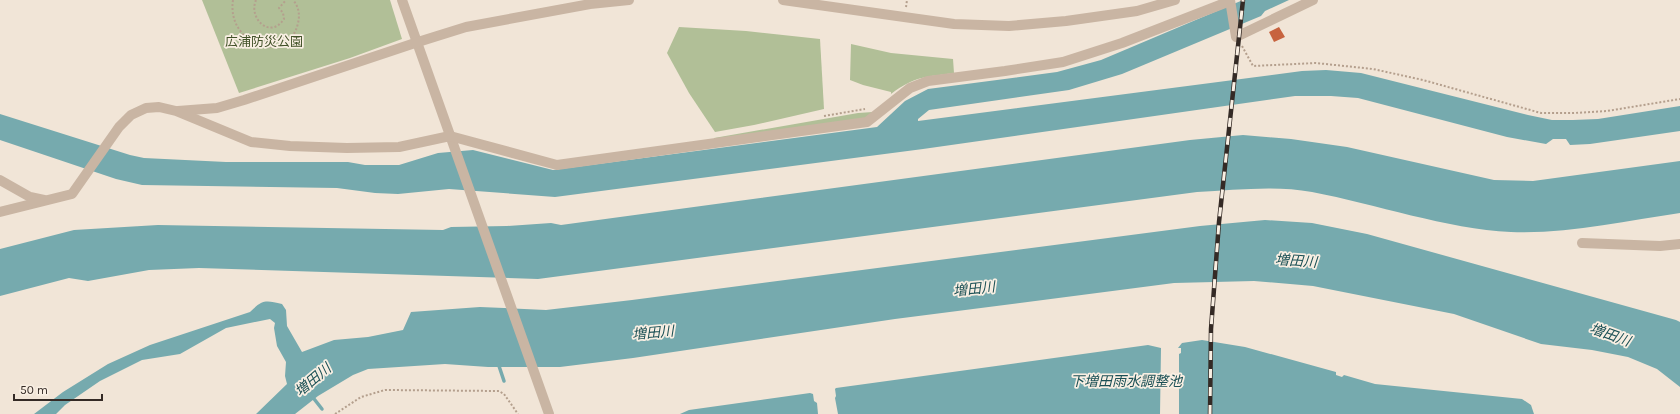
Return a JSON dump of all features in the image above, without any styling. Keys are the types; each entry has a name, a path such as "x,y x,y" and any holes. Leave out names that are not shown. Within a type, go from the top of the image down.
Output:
{"street":[{"path":"402,0 549,414"},
{"path":"176,112 217,108 466,27 590,4 629,0"},
{"path":"783,0 954,24 1009,26 1066,21 1137,11 1175,0"},
{"path":"0,212 72,194 84,179 109,141 127,119 146,108 160,107 176,112 251,142 290,146 347,148 399,147 452,139 557,164 867,122 910,88 928,81 1062,62 1122,43 1230,2 1236,35 1313,0"},
{"path":"0,180 30,197 46,200"},
{"path":"1582,243 1660,246 1680,244"}],"path":[{"path":"233,0 234,17 240,31 252,41 263,46 270,47 278,46 286,41 297,28 299,12 294,0"},
{"path":"256,0 254,8 255,15 259,22 270,28 276,27 284,19 283,13 279,8 286,0"},
{"path":"1236,35 1253,66 1316,62 1373,69 1423,80 1541,113 1607,111 1680,99"},
{"path":"335,414 361,397 385,390 416,389 499,391 504,394 518,414"}],"green space":[{"name":"広浦防災公園","path":"202,0 390,0 402,39 350,58 239,93"},
{"path":"679,27 746,31 820,39 824,109 754,125 715,132 689,93 667,53"},
{"path":"851,44 891,53 953,59 954,73 914,80 891,94 891,92 850,80"},
{"path":"873,112 867,118 714,140 714,138 858,113"}],"water":[{"path":"1243,0 1289,0 1265,11 1261,16 1122,74 1069,90 929,110 918,119 918,121 1302,71 1326,70 1361,73 1552,120 1598,119 1680,106 1680,131 1590,144 1570,145 1566,139 1553,139 1546,144 1507,137 1358,98 1295,96 923,149 555,197 449,189 398,194 375,193 337,188 142,185 116,179 0,140 0,114 130,155 144,158 226,162 348,162 365,165 399,165 438,153 473,150 553,170 877,127 905,101 928,89 1057,72 1101,60"},
{"path":"1243,135 1291,139 1347,147 1494,180 1533,181 1680,161 1680,213 1575,229 1511,232 1486,230 1436,221 1312,192 1269,188 1240,189 1197,192 538,279 199,268 149,270 88,281 69,278 0,296 0,249 74,230 158,225 443,230 451,227 507,226 551,223 561,225 1190,140"},
{"name":"増田川","path":"1265,220 1312,223 1367,234 1676,320 1680,322 1680,387 1657,369 1628,357 1592,350 1541,344 1454,314 1313,286 1254,281 1174,283 895,319 633,358 560,367 488,367 445,364 368,369 353,375 318,396 295,414 256,414 287,384 285,376 286,362 277,346 274,328 275,323 270,319 226,328 180,354 142,360 100,381 65,405 56,414 34,414 63,392 108,364 150,345 250,312 264,302 282,304 286,310 287,326 302,352 334,340 368,337 403,330 411,312 480,307 546,310 1200,226"},
{"name":"下増田雨水調整池","path":"1202,340 1245,347 1336,372 1336,375 1342,377 1344,375 1375,384 1522,399 1531,405 1534,414 1179,414 1179,354 1181,353 1181,348 1178,348 1182,343"},
{"name":"下増田雨水調整池","path":"1148,345 1161,348 1160,414 838,414 835,398 836,388"},
{"path":"810,393 813,394 814,401 817,403 818,414 680,414 689,410"}],"building":[{"path":"1279,27 1285,37 1274,42 1269,32"}],"waterway":[{"path":"498,363 504,381"},
{"name":"増田川","path":"311,395 322,409"}],"railway":[{"path":"1210,414 1211,329 1219,222 1243,0"}]}
